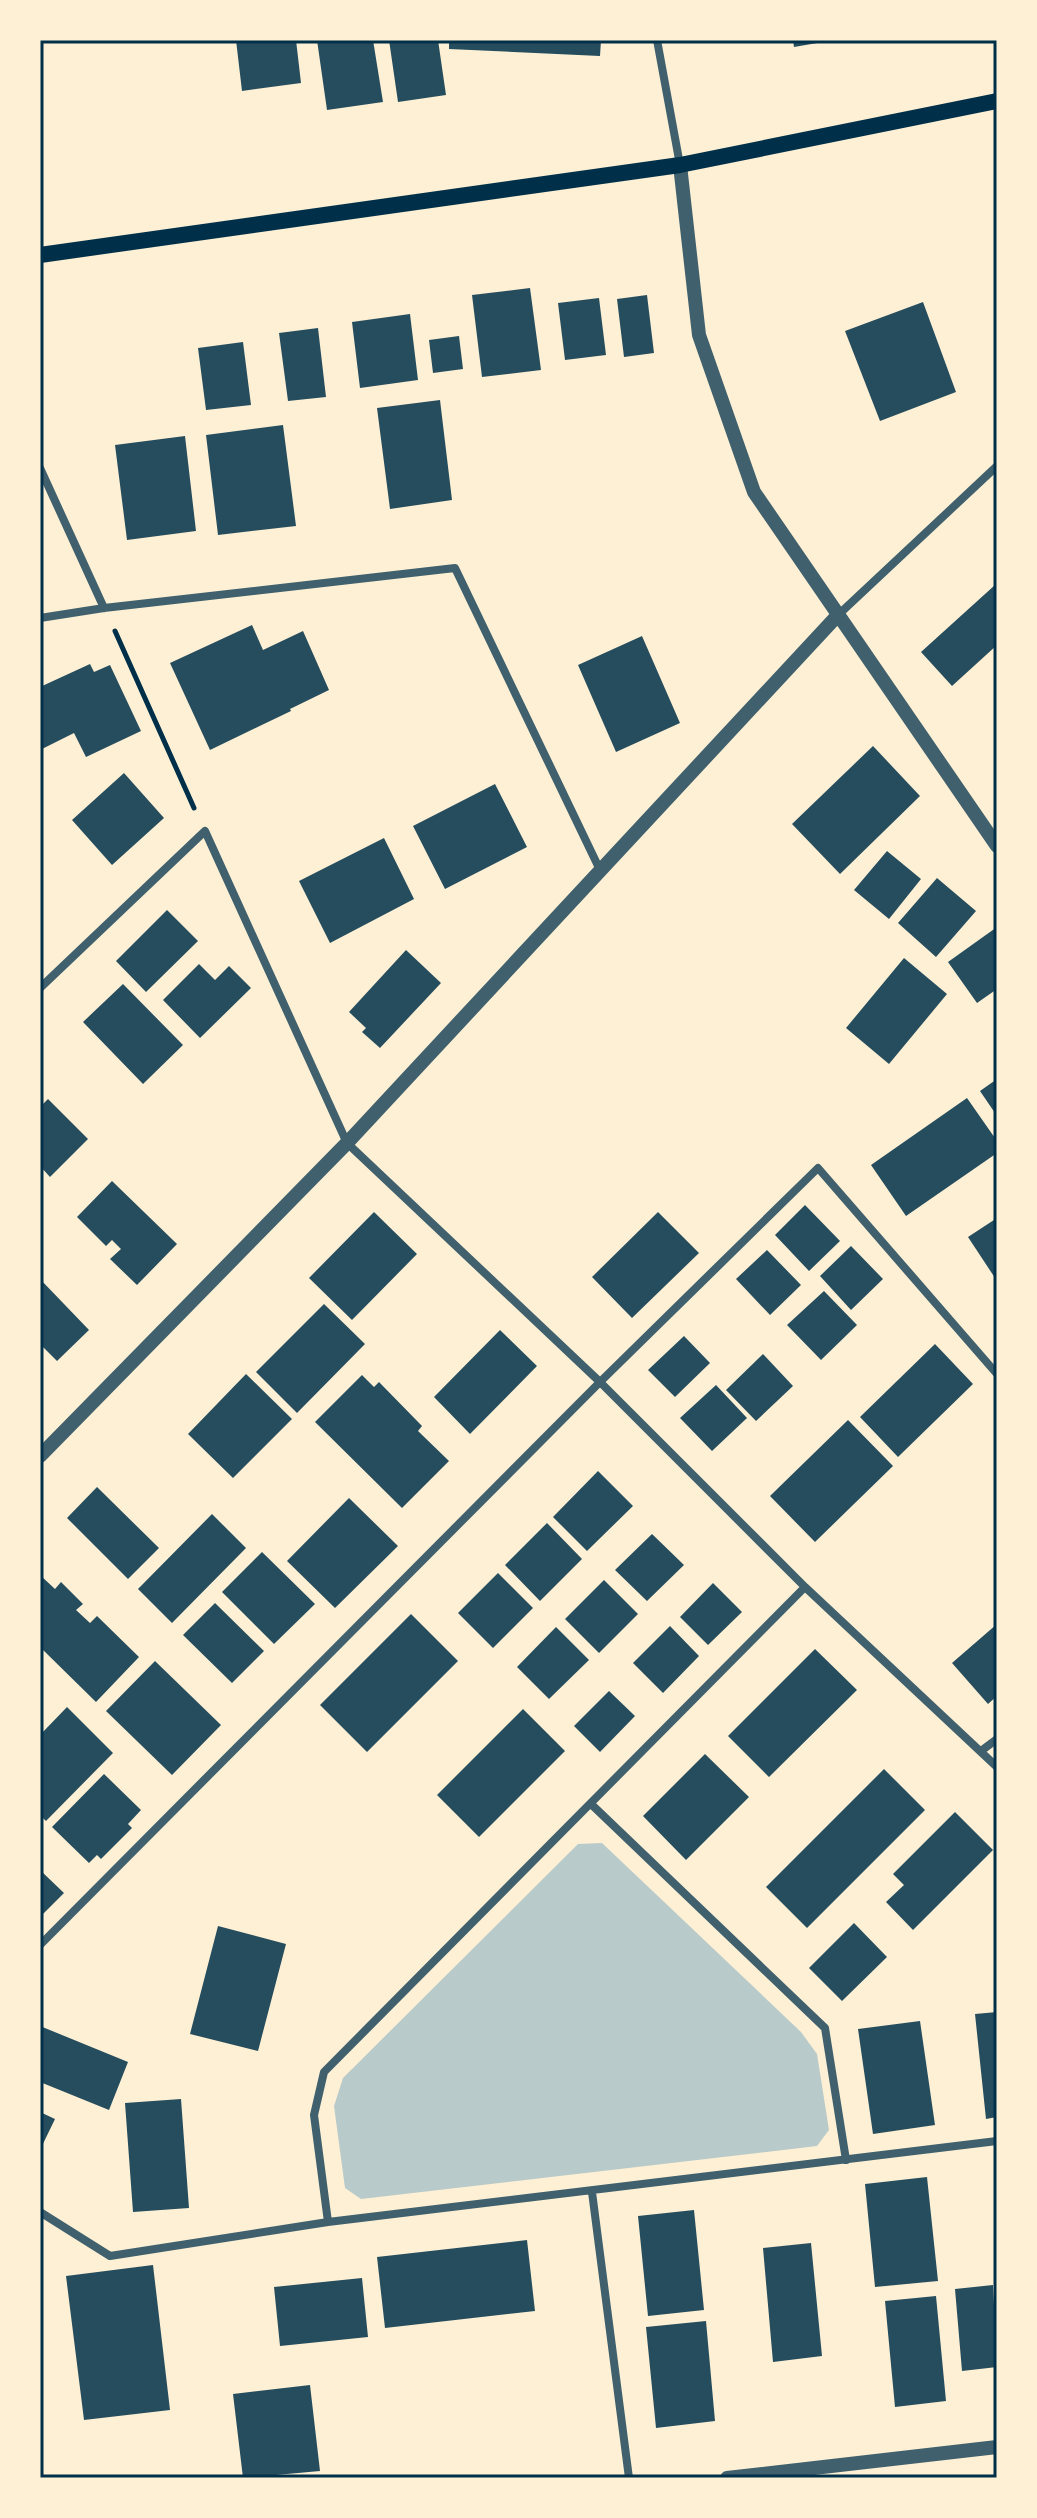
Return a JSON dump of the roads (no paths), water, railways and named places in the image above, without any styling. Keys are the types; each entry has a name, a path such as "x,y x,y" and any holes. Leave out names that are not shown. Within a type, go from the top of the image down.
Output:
{"main road":[{"path":"40,255 680,165 997,101"}],"street":[{"path":"657,40 680,165 699,335 754,492 997,846"},
{"path":"40,1456 347,1143 837,616 997,466"},
{"path":"40,468 104,608"},
{"path":"40,618 455,568 600,870"},
{"path":"40,988 205,831 347,1143 600,1382 805,1587 997,1767"},
{"path":"40,1945 600,1382 818,1168 997,1374"},
{"path":"328,2222 314,2115 324,2072 805,1587"},
{"path":"981,1751 997,1739"},
{"path":"591,1804 825,2028 846,2160"},
{"path":"40,2212 110,2256 328,2222 997,2141"},
{"path":"592,2192 629,2478"},
{"path":"727,2478 997,2447"}]}
